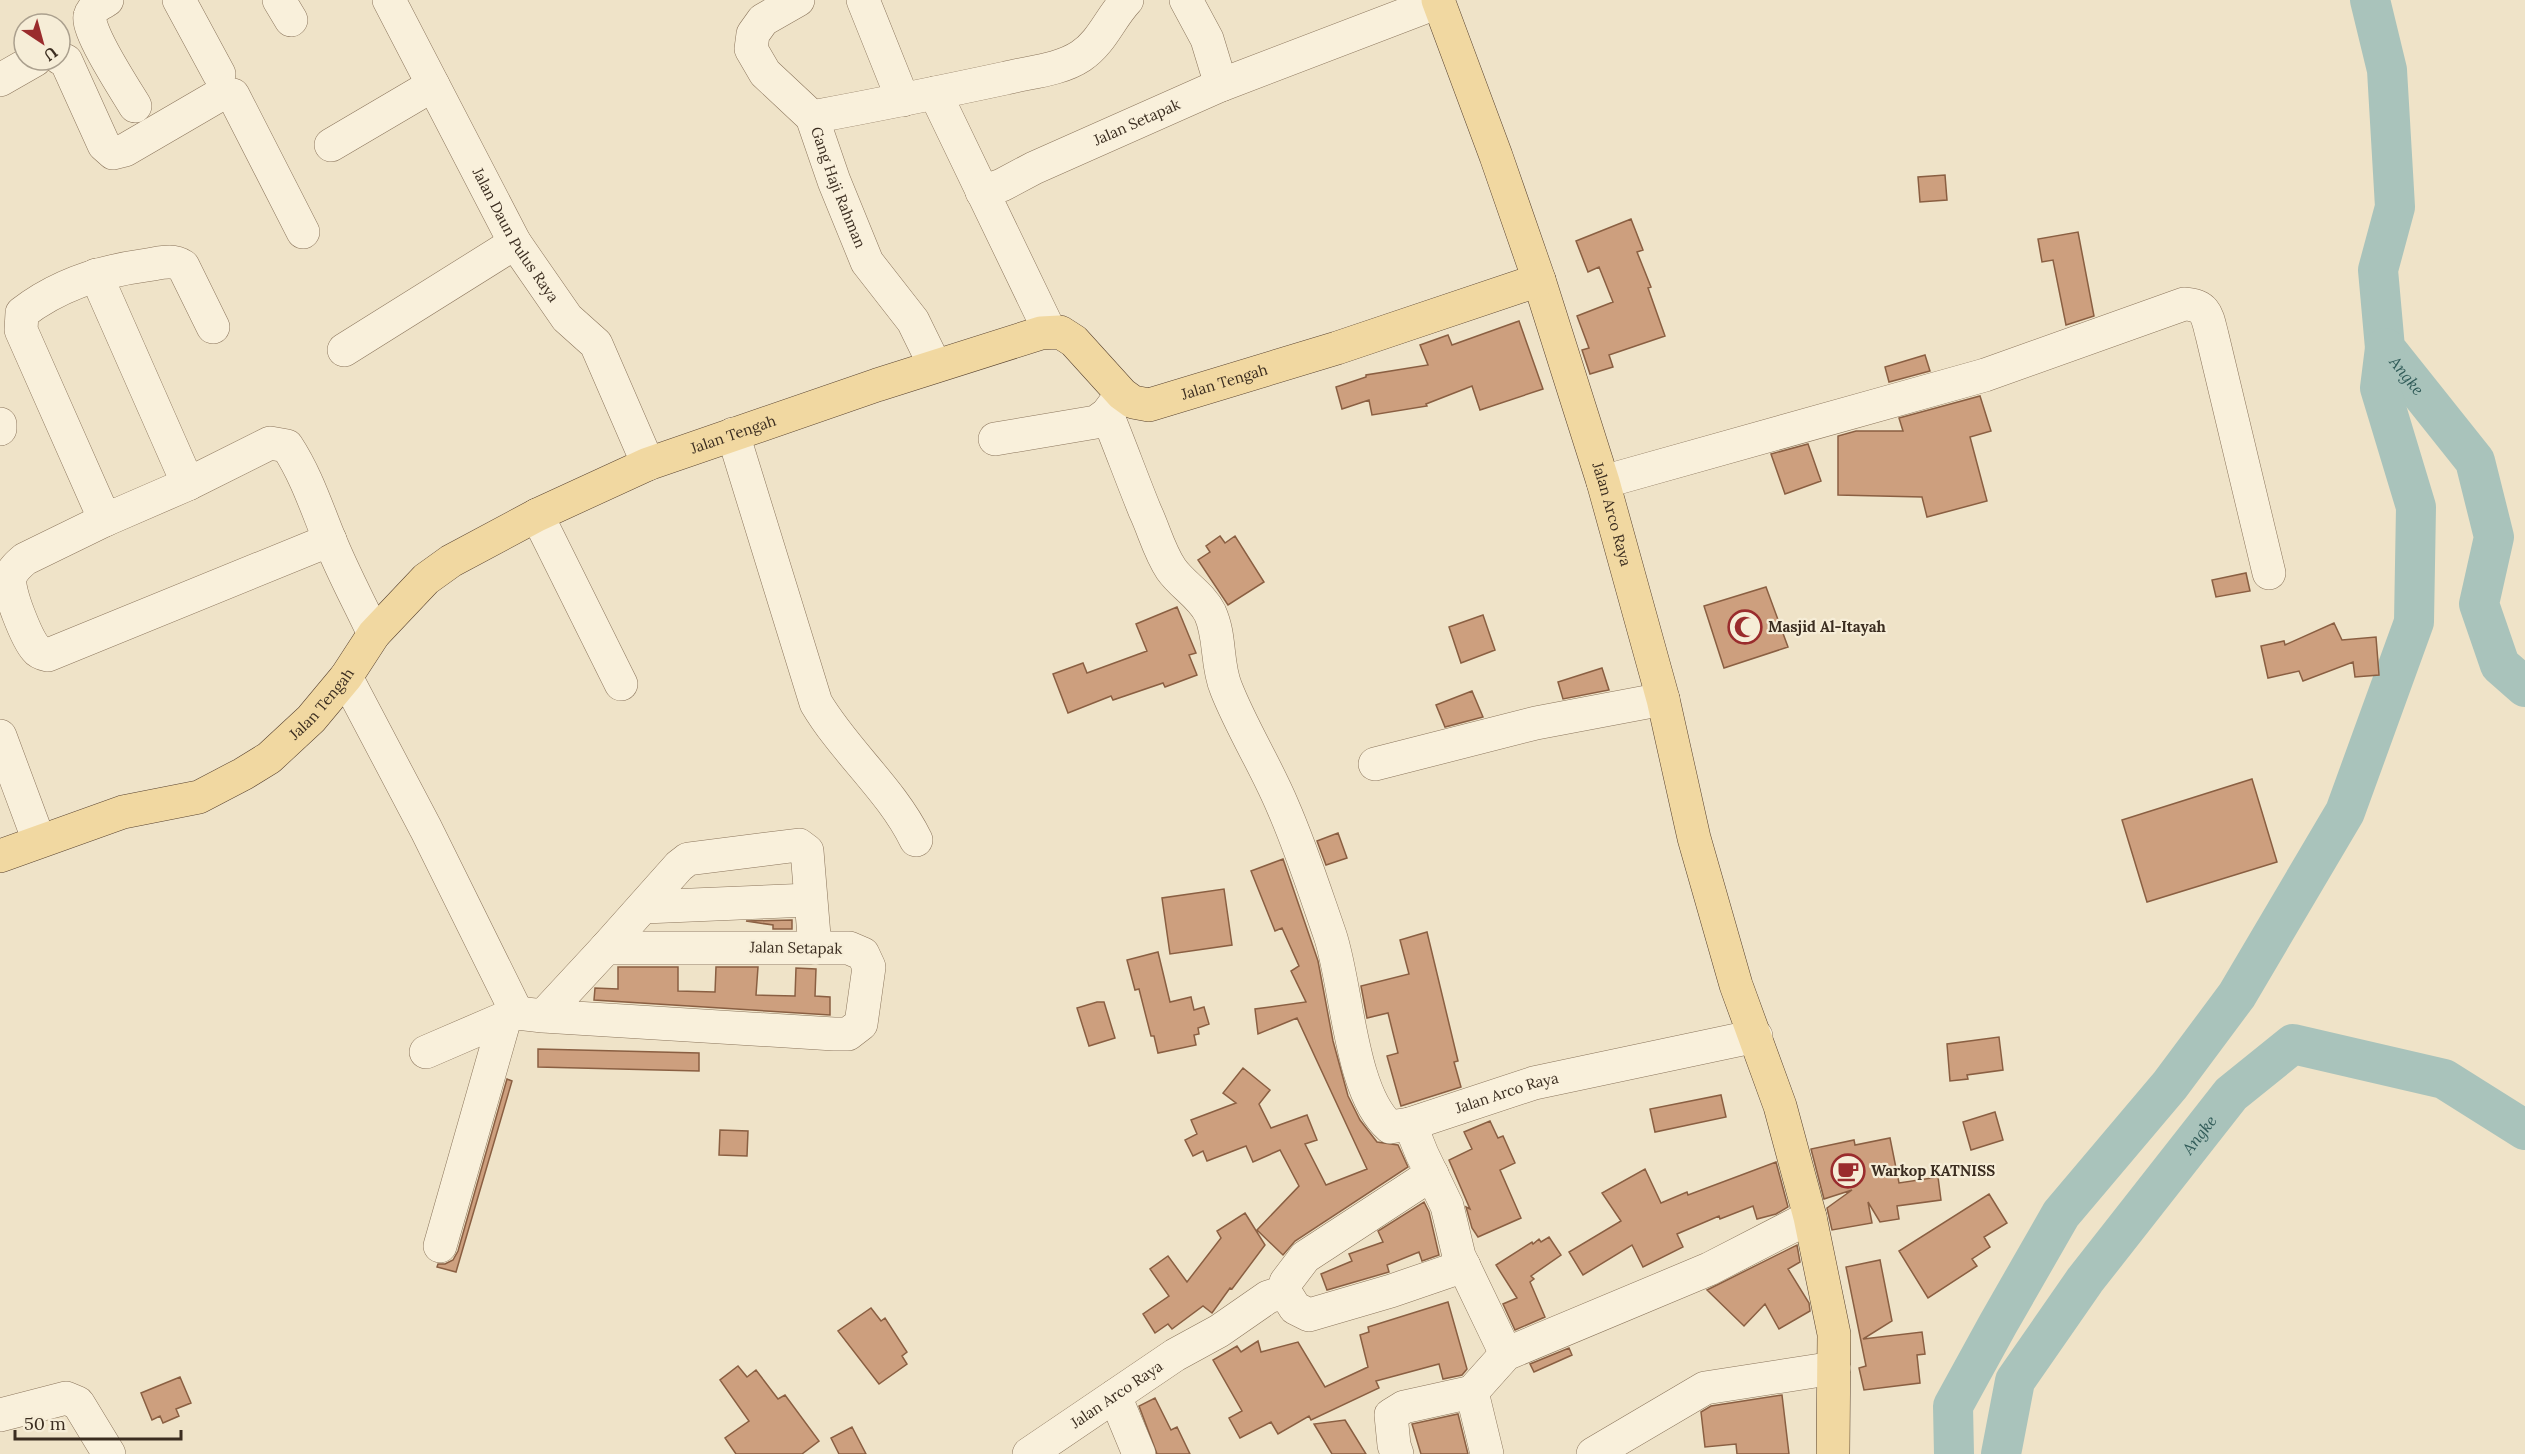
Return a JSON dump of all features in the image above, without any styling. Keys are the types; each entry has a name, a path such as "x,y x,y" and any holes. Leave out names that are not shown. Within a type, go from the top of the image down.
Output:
{"main road":[{"name":"Jalan Arco Raya","path":"1438,1 1539,280 1603,482 1663,699 1694,838 1736,985 1780,1106 1810,1217 1834,1334 1833,1454"},
{"name":"Jalan Tengah","path":"0,856 123,812 199,797 269,758 311,719 346,677 374,634 426,579 451,561 537,515 648,464 935,366 1041,333 1060,332 1074,341 1115,404 1133,402 1149,405 1337,348 1539,280"}],"street":[{"path":"179,0 219,74"},
{"name":"Jalan Daun Pulus Raya","path":"389,0 515,243 567,318 596,344 648,464"},
{"name":"Gang Haji Rahman","path":"798,0 763,20 753,34 751,49 765,73 812,117 834,181 867,262 913,321 935,366"},
{"path":"863,0 903,100"},
{"path":"812,117 903,100 1068,64 1093,47 1102,37 1114,14 1127,0"},
{"path":"1186,0 1207,39 1221,85"},
{"name":"Jalan Setapak","path":"982,192 1221,85 1438,1"},
{"path":"98,2 90,15 93,33 135,106"},
{"path":"0,80 14,72"},
{"path":"71,72 104,145 113,153 125,150 225,93 233,95 303,232"},
{"path":"331,145 433,85"},
{"path":"935,93 1050,332"},
{"path":"344,350 515,243"},
{"path":"105,520 21,330 21,313 35,302 96,275 120,268 175,261 183,266 213,327"},
{"path":"96,275 188,484"},
{"path":"1603,482 1985,375 2184,304 2196,305 2206,312 2269,573"},
{"path":"995,439 1096,422 1115,404 1158,543 1172,570 1196,593 1209,612 1217,633 1218,662 1225,687 1284,807 1341,974 1347,1023 1371,1104 1379,1118 1390,1127 1410,1124 1453,1222 1459,1256 1506,1354"},
{"path":"0,424 0,429"},
{"path":"733,434 816,703 837,734 891,799 916,840"},
{"path":"330,540 48,655 37,652 29,640 12,592 10,579 15,568 25,559 105,520 188,484 270,443 287,446 300,465 330,540 374,634"},
{"path":"537,515 621,684"},
{"path":"346,677 522,1016 440,1246"},
{"path":"1375,765 1536,723 1663,699"},
{"path":"0,736 39,841"},
{"path":"426,1052 522,1016 606,948 688,859 799,845 807,851 815,948"},
{"path":"644,907 810,900"},
{"name":"Jalan Setapak","path":"522,1016 848,1034 861,1024 869,967 863,954 849,948 606,948"},
{"name":"Jalan Arco Raya","path":"1410,1124 1534,1083 1756,1036"},
{"path":"1432,1174 1305,1257 1286,1282 1285,1292 1295,1308 1310,1315 1464,1266"},
{"path":"1397,1454 1391,1415 1404,1407 1472,1392 1506,1354 1709,1269 1810,1217"},
{"name":"Jalan Arco Raya","path":"1029,1454 1069,1442 1115,1396 1175,1355 1219,1331 1268,1297 1285,1292"},
{"path":"1593,1454 1705,1388 1834,1368"},
{"path":"1472,1392 1486,1454"},
{"path":"1115,1396 1139,1454"},
{"path":"0,1415 66,1398 78,1403 109,1454"}],"building":[{"path":"1945,175 1947,200 1920,202 1918,177"},
{"path":"1631,219 1643,250 1637,252 1651,287 1648,288 1665,336 1609,355 1613,367 1590,374 1582,350 1589,348 1577,316 1613,302 1599,267 1588,272 1576,241"},
{"path":"2078,232 2094,316 2066,325 2053,260 2042,262 2038,239"},
{"path":"1519,321 1543,389 1480,410 1472,386 1426,404 1427,406 1372,415 1369,400 1342,409 1336,387 1366,377 1366,375 1428,365 1420,345 1448,335 1452,345"},
{"path":"1925,355 1930,371 1889,382 1885,367"},
{"path":"1980,396 1991,431 1970,437 1987,501 1927,517 1922,497 1838,495 1838,436 1856,431 1903,431 1899,418"},
{"path":"1808,444 1821,481 1785,494 1771,454"},
{"path":"1220,536 1225,543 1235,536 1264,582 1228,605 1198,560 1210,552 1206,546"},
{"path":"2246,573 2250,591 2216,597 2212,580"},
{"name":"Masjid Al-Itayah","path":"1766,587 1788,647 1724,668 1704,606"},
{"path":"1177,607 1196,653 1189,655 1197,675 1165,687 1163,683 1113,700 1111,696 1068,713 1053,674 1083,663 1087,673 1147,651 1136,624"},
{"path":"1483,615 1495,650 1461,663 1449,627"},
{"path":"2334,623 2342,640 2376,637 2379,675 2355,677 2353,662 2303,681 2299,671 2268,678 2261,646 2284,641 2285,645"},
{"path":"1602,668 1609,690 1563,699 1558,682"},
{"path":"1472,691 1483,717 1445,727 1436,705"},
{"path":"2252,779 2277,862 2147,902 2122,820"},
{"path":"1338,833 1347,858 1326,865 1317,841"},
{"path":"1283,859 1318,961 1333,1041 1348,1096 1360,1120 1377,1142 1398,1145 1408,1167 1295,1241 1283,1255 1257,1230 1299,1186 1280,1150 1253,1162 1246,1146 1207,1161 1203,1151 1193,1156 1185,1140 1197,1134 1191,1120 1236,1103 1223,1093 1243,1068 1270,1090 1259,1104 1271,1128 1307,1115 1317,1140 1305,1144 1326,1185 1367,1169 1297,1018 1258,1034 1255,1009 1306,1002 1291,971 1299,966 1282,928 1275,931 1251,871"},
{"path":"1224,889 1232,945 1170,954 1162,898"},
{"path":"792,920 792,929 773,929 773,925 746,921"},
{"path":"1427,932 1458,1061 1454,1062 1461,1087 1401,1106 1387,1056 1398,1053 1388,1013 1367,1018 1361,986 1409,974 1400,940"},
{"path":"1158,952 1170,1002 1191,997 1194,1010 1204,1007 1209,1024 1198,1028 1199,1034 1194,1035 1196,1045 1158,1053 1154,1036 1151,1036 1139,989 1135,990 1127,960"},
{"path":"618,967 678,967 678,991 715,992 716,967 758,967 756,995 795,996 796,968 816,969 815,996 830,997 830,1015 594,1000 595,988 618,989"},
{"path":"1104,1002 1115,1038 1089,1046 1077,1008"},
{"path":"1999,1037 2003,1070 1967,1075 1968,1079 1950,1081 1947,1044"},
{"path":"538,1049 699,1053 699,1071 538,1067"},
{"path":"507,1079 512,1081 456,1272 437,1267 438,1264 445,1264 453,1260 458,1251"},
{"path":"1721,1095 1726,1117 1655,1132 1650,1109"},
{"path":"1995,1112 2003,1140 1971,1150 1963,1122"},
{"path":"1490,1121 1498,1138 1503,1136 1515,1163 1500,1170 1521,1218 1478,1237 1472,1228 1466,1207 1470,1209 1449,1160 1472,1149 1464,1132"},
{"path":"720,1130 748,1131 747,1156 719,1155"},
{"path":"1890,1138 1899,1183 1938,1177 1941,1200 1897,1206 1899,1219 1880,1222 1868,1202 1872,1223 1832,1230 1827,1208 1852,1190 1824,1199 1811,1149 1854,1140 1855,1145"},
{"path":"1776,1162 1788,1207 1776,1214 1757,1219 1753,1206 1720,1219 1719,1216 1677,1234 1683,1247 1643,1267 1632,1245 1583,1275 1569,1252 1621,1221 1602,1193 1645,1169 1661,1203"},
{"path":"1989,1194 2007,1223 1984,1237 1990,1247 1972,1259 1977,1266 1928,1298 1899,1251"},
{"path":"1424,1202 1429,1212 1439,1255 1422,1261 1419,1252 1387,1265 1389,1272 1327,1290 1321,1274 1352,1261 1349,1254 1383,1242 1378,1231"},
{"path":"1245,1213 1265,1245 1232,1289 1230,1288 1212,1313 1203,1306 1172,1329 1168,1324 1155,1333 1143,1314 1169,1296 1150,1269 1168,1256 1187,1282 1221,1238 1217,1231"},
{"path":"1549,1237 1561,1255 1531,1276 1534,1279 1530,1282 1545,1317 1515,1330 1503,1304 1517,1298 1496,1265 1532,1242 1533,1244 1539,1239 1541,1242"},
{"path":"1797,1245 1800,1262 1788,1269 1809,1303 1810,1311 1779,1329 1765,1304 1744,1326 1707,1290"},
{"path":"1880,1260 1892,1321 1863,1339 1922,1332 1925,1354 1917,1355 1920,1383 1864,1390 1859,1368 1866,1366 1846,1267"},
{"path":"1448,1302 1467,1369 1462,1375 1443,1379 1439,1364 1376,1381 1379,1388 1311,1420 1309,1416 1278,1434 1271,1422 1240,1438 1229,1418 1242,1411 1213,1360 1237,1346 1241,1352 1258,1341 1261,1352 1298,1342 1325,1387 1368,1367 1360,1335 1369,1332 1368,1327"},
{"path":"871,1308 881,1321 885,1318 907,1352 902,1356 907,1364 879,1384 838,1331"},
{"path":"1569,1348 1572,1355 1534,1372 1530,1364"},
{"path":"738,1366 747,1377 756,1370 778,1399 785,1395 819,1441 802,1454 736,1454 725,1438 749,1421 720,1380"},
{"path":"180,1377 191,1403 176,1409 179,1416 163,1423 160,1416 152,1420 141,1393"},
{"path":"1782,1395 1789,1454 1737,1454 1736,1444 1705,1447 1701,1412 1711,1406"},
{"path":"1155,1398 1171,1430 1177,1427 1190,1454 1157,1454 1139,1406"},
{"path":"1458,1414 1468,1454 1421,1454 1412,1424"},
{"path":"1345,1420 1366,1454 1332,1454 1314,1424"},
{"path":"852,1427 866,1454 839,1454 831,1438"}],"waterway":[{"name":"Angke","path":"2370,0 2387,70 2395,207 2378,270 2385,348 2475,461 2494,537 2479,604 2500,665 2525,687"},
{"path":"1954,1454 1953,1406 2061,1214 2170,1085 2237,995 2345,812 2414,622 2416,507 2380,388 2385,348"},
{"name":"Angke","path":"2001,1454 2015,1381 2085,1280 2231,1094 2293,1044 2444,1079 2525,1130"}],"place":[{"name":"Masjid Al-Itayah","path":"1745,627"},
{"name":"Warkop KATNISS","path":"1848,1171"}]}
